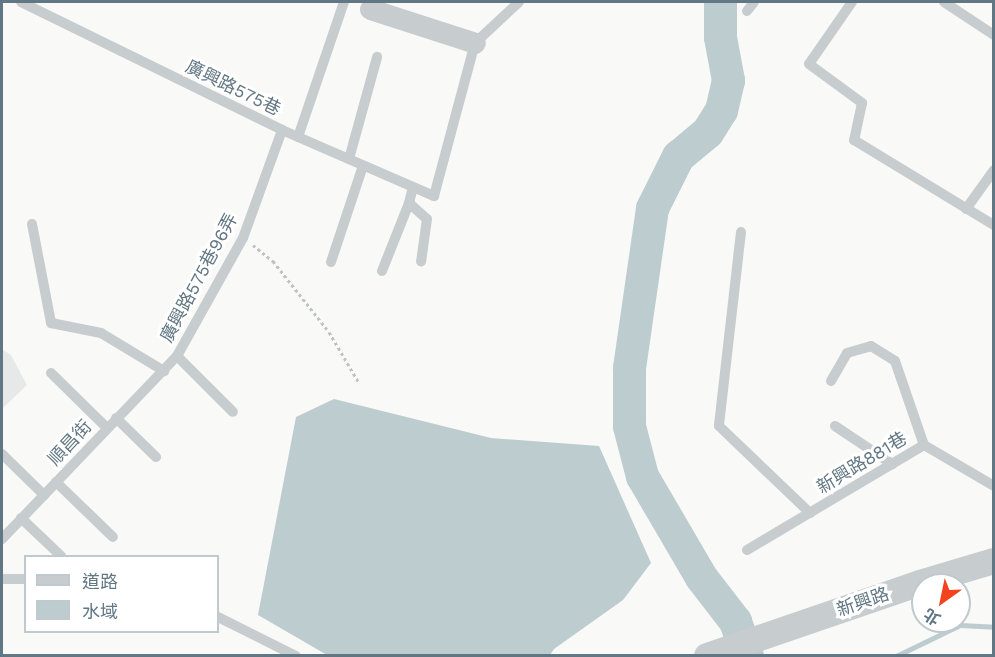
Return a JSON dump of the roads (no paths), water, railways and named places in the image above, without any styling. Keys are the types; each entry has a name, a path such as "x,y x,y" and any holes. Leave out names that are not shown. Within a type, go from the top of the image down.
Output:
{"street":[{"path":"370,9 475,43"},
{"name":"新興路","path":"712,654 920,583 993,561"}],"lane":[{"name":"廣興路575巷","path":"21,2 282,130 434,196 475,43"},
{"path":"298,137 345,2"},
{"path":"475,43 519,2"},
{"path":"852,2 809,64 862,103 854,140 993,225"},
{"path":"944,2 993,35"},
{"path":"349,159 377,57"},
{"name":"廣興路575巷96弄","path":"164,371 177,356 243,238 282,130"},
{"path":"331,262 363,165"},
{"path":"966,208 993,170"},
{"path":"382,271 410,203 413,187"},
{"path":"410,203 427,219 422,262"},
{"path":"32,224 51,323 101,333 164,371"},
{"path":"741,232 719,426 810,513"},
{"path":"831,381 847,353 871,346 895,361 924,445"},
{"path":"177,356 233,412"},
{"name":"順昌街","path":"2,539 116,418 164,371"},
{"path":"51,373 107,428"},
{"path":"116,418 156,457"},
{"path":"835,426 892,465"},
{"name":"新興路881巷","path":"747,550 924,445 993,486"},
{"path":"2,454 44,495"},
{"path":"56,482 112,537"},
{"path":"21,518 60,555"},
{"path":"2,579 24,579"},
{"path":"219,618 296,656"}],"water":[{"path":"334,399 491,438 599,446 651,563 623,600 554,649 550,655 327,655 258,615 296,417"}],"waterway":[{"path":"720,2 720,37 728,80 721,110 707,132 678,156 652,208 629,368 629,426 642,476 701,577 735,621 747,656"},
{"path":"896,656 960,625 994,627"}]}
